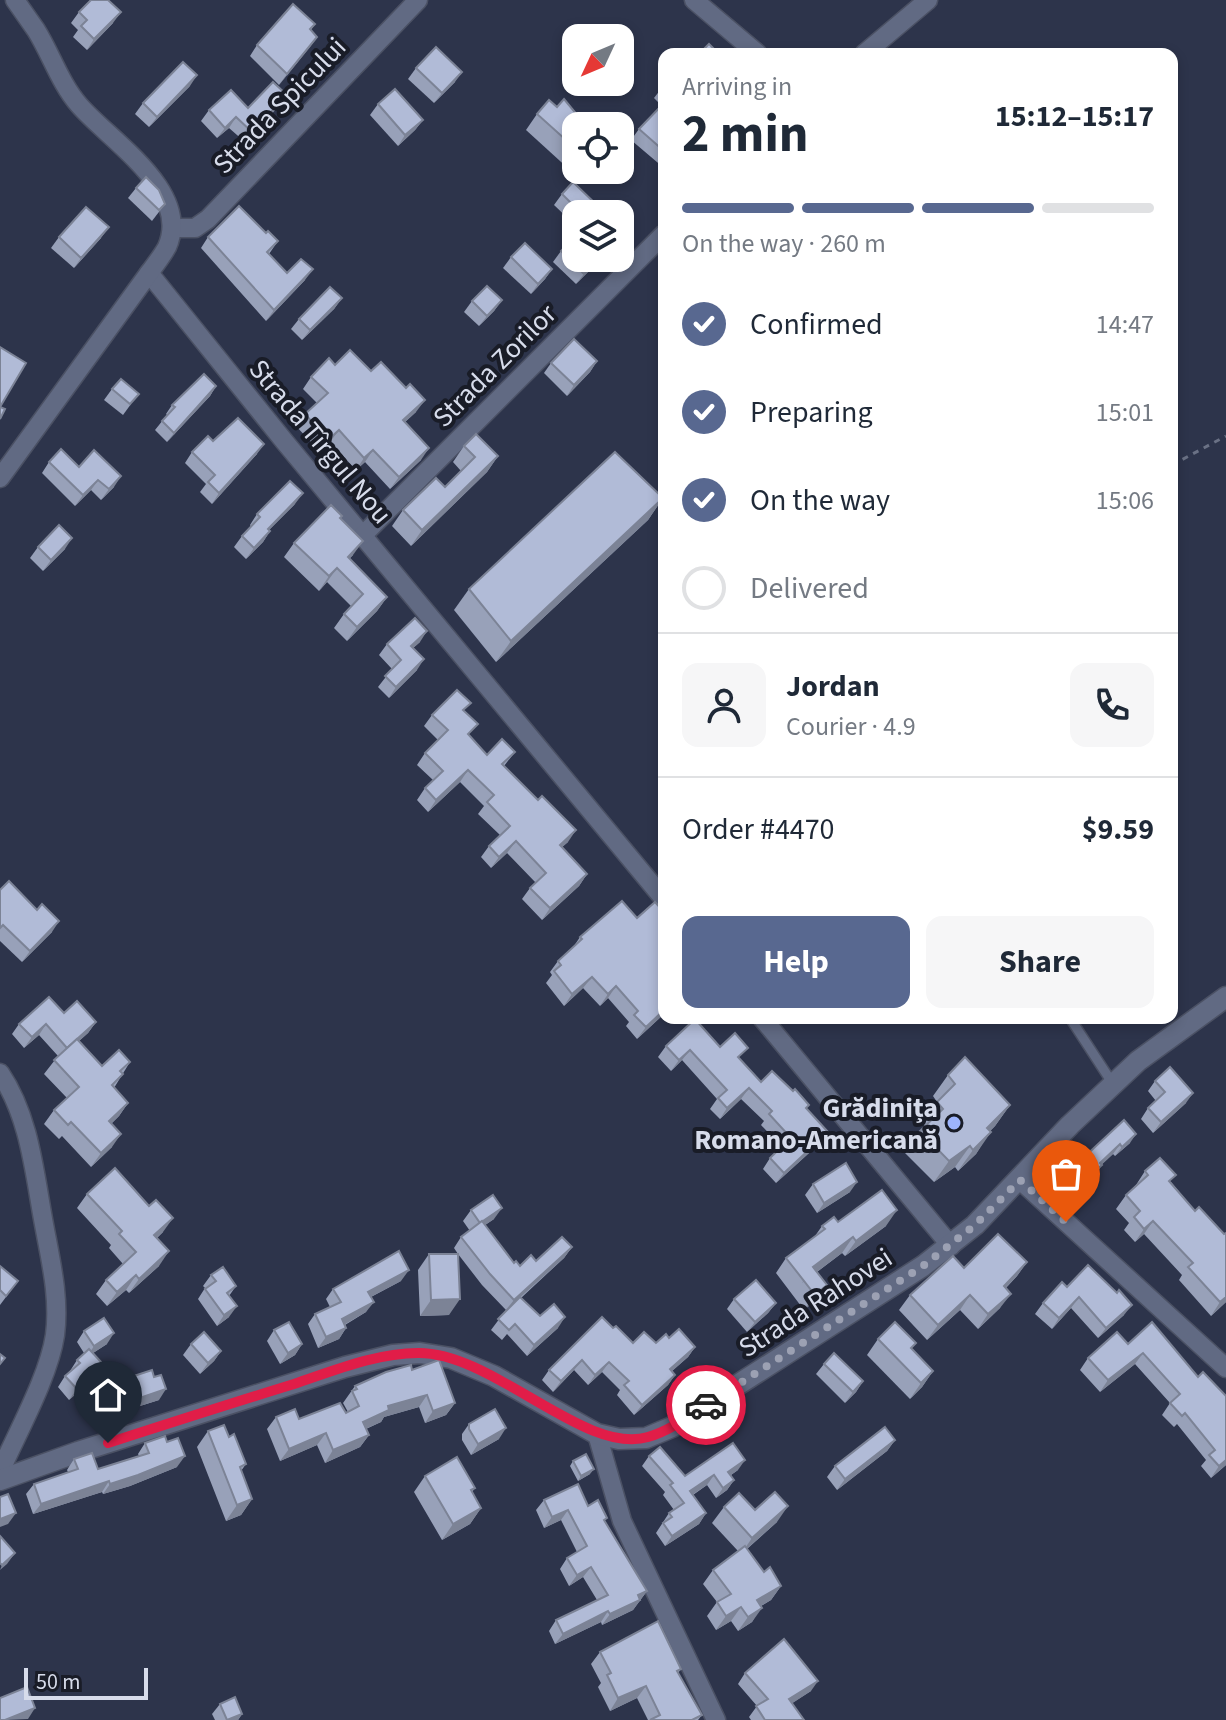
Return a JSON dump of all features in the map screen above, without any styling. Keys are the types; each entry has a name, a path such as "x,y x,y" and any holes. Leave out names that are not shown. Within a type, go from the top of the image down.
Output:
{"main road":[{"name":"Strada Rahovei","path":"0,1480 345,1367 393,1355 420,1353 451,1358 494,1376 597,1434 619,1439 646,1438 672,1427 951,1246 1138,1061 1226,997"}],"street":[{"path":"0,478 167,247 172,228 165,195 78,104 37,31 15,0"},
{"name":"Strada Spicului","path":"172,228 195,228 208,219 418,0"},
{"path":"694,0 751,48"},
{"path":"871,48 928,0"},
{"name":"Strada Zorilor","path":"363,535 658,240"},
{"name":"Strada Tîrgul Nou","path":"149,273 284,441 658,892"},
{"path":"767,1024 951,1246"},
{"path":"0,1073 10,1087 23,1120 57,1296 54,1337 40,1380 0,1472"},
{"path":"1020,1180 1226,1368"},
{"path":"597,1434 622,1521 716,1720"}],"lane":[{"path":"1074,1024 1113,1084"}],"path":[{"path":"1178,462 1226,436"}],"building":[{"path":"91,0 108,0 121,12 94,39 81,26 87,20 79,12"},
{"path":"293,4 315,24 310,29 317,37 287,74 257,45"},
{"path":"436,47 462,72 442,93 416,68"},
{"path":"183,62 197,75 157,117 143,103"},
{"path":"273,82 287,95 252,132 236,117 225,128 209,110 231,90 248,108"},
{"path":"395,89 423,120 405,135 378,104"},
{"path":"564,99 575,112 562,112 562,136 537,114 549,100 557,107"},
{"path":"658,109 658,146 639,129"},
{"path":"146,177 159,190 165,204 159,210 136,188"},
{"path":"575,184 592,200 568,200 562,194"},
{"path":"239,206 278,241 267,252 287,273 301,259 313,269 274,310 208,237"},
{"path":"86,207 109,227 81,258 59,237"},
{"path":"525,243 552,269 538,284 511,257"},
{"path":"487,286 502,300 487,316 472,301"},
{"path":"330,287 342,298 310,330 299,319"},
{"path":"574,339 597,361 574,385 551,363"},
{"path":"0,347 26,363 0,407"},
{"path":"350,350 371,371 381,362 406,388 410,384 425,400 403,420 429,448 399,477 373,450 364,458 339,430 328,440 305,414 328,393 311,377 329,358 335,365"},
{"path":"204,374 216,386 174,433 162,421 175,407 172,405"},
{"path":"121,379 139,394 130,404 112,389"},
{"path":"238,418 264,444 219,493 208,482 215,475 192,452 208,436 213,441"},
{"path":"476,434 498,456 422,530 403,510 436,478 445,487 475,457 464,446"},
{"path":"61,449 79,467 94,450 121,476 109,489 98,480 83,495 49,462"},
{"path":"615,452 658,493 658,503 511,641 469,589"},
{"path":"290,481 303,493 254,548 242,536 260,517 257,514"},
{"path":"331,505 363,541 348,557 387,597 357,627 344,614 363,594 337,568 329,576 294,543"},
{"path":"59,525 72,538 51,560 38,547"},
{"path":"415,618 427,631 411,646 424,659 396,687 385,676 401,660 387,644"},
{"path":"457,690 471,703 463,710 478,724 468,734 487,755 502,739 515,752 502,764 538,800 542,796 576,830 560,845 587,874 550,908 530,888 546,873 516,841 499,857 489,846 510,826 487,802 494,795 468,770 436,800 425,788 443,771 425,753 448,730 432,715"},
{"path":"9,881 37,910 42,904 59,921 30,951 3,925 0,928 0,890"},
{"path":"622,901 637,918 655,902 658,905 658,1016 646,1027 634,1015 638,1011 616,986 608,994 592,977 572,994 554,971 561,965 558,961 582,939 580,937"},
{"path":"49,997 64,1013 77,1001 96,1022 67,1048 46,1024 32,1037 19,1024"},
{"path":"690,1024 699,1024 720,1047 735,1033 748,1048 738,1057 761,1082 772,1071 793,1091 795,1089 809,1105 806,1108 828,1132 784,1173 770,1158 791,1138 769,1114 772,1111 749,1088 727,1108 718,1098 727,1090 690,1050 679,1060 666,1046"},
{"path":"77,1039 102,1066 119,1050 130,1062 112,1085 128,1103 109,1121 121,1134 101,1153 71,1122 68,1125 54,1110 79,1087 54,1060"},
{"name":"Grădinița Romano-Americană","path":"965,1057 1010,1105 987,1128 991,1132 973,1150 970,1146 949,1161 920,1131 943,1109 937,1102 955,1084 948,1075"},
{"path":"1170,1067 1193,1093 1161,1122 1148,1108 1165,1092 1155,1081"},
{"path":"1124,1120 1136,1134 1122,1147 1120,1144 1078,1186 1067,1173"},
{"path":"1160,1158 1176,1175 1169,1181 1195,1211 1199,1207 1226,1233 1226,1297 1220,1302 1188,1267 1193,1263 1153,1221 1144,1229 1134,1217 1140,1211 1126,1195 1148,1175 1145,1171"},
{"path":"846,1163 857,1182 824,1203 813,1184"},
{"path":"115,1168 149,1206 156,1200 173,1218 154,1235 169,1251 139,1279 136,1275 117,1292 106,1280 136,1252 119,1234 122,1231 87,1194"},
{"path":"882,1190 897,1210 856,1241 853,1237 813,1267 827,1285 815,1295 786,1258 825,1229 822,1226 834,1217 838,1222"},
{"path":"493,1195 502,1208 480,1223 471,1210"},
{"path":"482,1221 514,1263 516,1261 520,1266 531,1255 536,1261 562,1237 572,1247 514,1300 461,1237"},
{"path":"998,1234 1027,1262 1004,1286 1011,1294 988,1314 970,1295 938,1325 910,1295 953,1256 964,1268"},
{"path":"399,1251 409,1270 368,1292 374,1302 342,1319 346,1328 326,1337 315,1314 341,1302 333,1289"},
{"path":"429,1254 458,1254 460,1299 431,1300"},
{"path":"1088,1265 1132,1305 1106,1328 1079,1297 1059,1318 1043,1303 1062,1282 1067,1287"},
{"path":"0,1266 18,1281 6,1296 0,1290"},
{"path":"223,1267 236,1286 227,1293 237,1306 224,1315 205,1289 216,1281 211,1275"},
{"path":"756,1280 776,1303 755,1322 734,1299"},
{"path":"520,1297 540,1316 554,1304 565,1317 534,1345 515,1324 509,1330 498,1319"},
{"path":"602,1317 633,1343 644,1332 656,1343 666,1334 669,1338 679,1329 695,1347 670,1369 675,1375 642,1405 624,1385 629,1381 609,1362 595,1375 582,1360 561,1381 549,1370"},
{"path":"104,1318 114,1333 94,1346 84,1331"},
{"path":"289,1322 302,1344 288,1353 274,1330"},
{"path":"895,1322 916,1343 911,1348 933,1371 921,1383 878,1339"},
{"path":"1152,1322 1198,1377 1203,1372 1226,1396 1226,1460 1219,1466 1209,1455 1215,1450 1185,1413 1182,1416 1170,1403 1180,1394 1143,1353 1108,1380 1088,1358 1117,1332 1128,1344"},
{"path":"204,1332 221,1351 208,1363 191,1344"},
{"path":"89,1349 101,1362 101,1367 77,1389 65,1376 80,1363 77,1360"},
{"path":"834,1353 863,1381 853,1392 824,1364"},
{"path":"439,1360 455,1403 433,1411 427,1395 388,1406 389,1410 363,1422 369,1435 333,1450 326,1433 289,1449 276,1417 295,1409 299,1419 340,1403 346,1413 359,1406 352,1391 357,1389 355,1386 386,1372 411,1365 412,1370"},
{"path":"152,1370 154,1377 161,1375 166,1389 128,1402 123,1386 133,1383 131,1377"},
{"path":"495,1409 506,1428 478,1444 469,1424"},
{"path":"224,1425 229,1437 234,1434 246,1464 240,1467 252,1499 237,1505 208,1431"},
{"path":"885,1427 895,1440 845,1479 835,1466"},
{"path":"165,1436 167,1442 178,1438 185,1456 138,1475 110,1484 109,1481 41,1504 34,1484 78,1469 74,1459 92,1453 98,1469 149,1453 145,1443"},
{"path":"733,1443 745,1460 728,1472 734,1480 723,1488 714,1475 690,1491 706,1513 672,1536 663,1523 672,1517 669,1513 684,1503 670,1485 673,1483 649,1456 660,1447 685,1476"},
{"path":"586,1454 594,1469 581,1476 573,1461"},
{"path":"457,1457 475,1488 471,1490 481,1508 453,1524 425,1476"},
{"path":"578,1484 588,1506 598,1500 607,1518 604,1520 647,1591 638,1595 640,1600 610,1614 608,1611 563,1634 556,1620 608,1595 591,1567 577,1575 567,1558 587,1546 568,1510 552,1517 544,1500"},
{"path":"775,1492 788,1506 752,1538 724,1507 739,1493 755,1510"},
{"path":"8,1494 16,1513 0,1519 0,1497"},
{"path":"0,1536 15,1553 2,1565 0,1563"},
{"path":"745,1546 764,1572 770,1567 781,1586 757,1600 762,1608 748,1617 741,1607 726,1616 717,1602 731,1594 713,1570"},
{"path":"658,1621 681,1669 677,1671 702,1715 692,1720 650,1720 660,1715 646,1686 618,1698 607,1675 611,1673 600,1652"},
{"path":"784,1639 818,1681 789,1699 804,1720 765,1720 756,1706 768,1699 745,1673"},
{"path":"27,1687 35,1708 0,1720 0,1698"},
{"path":"235,1697 242,1714 227,1720 220,1704"}],"way so far":[{"path":"706,1405 951,1246 1020,1180 1066,1222"}],"place":[{"name":"Grădinița Romano-Americană","path":"954,1123"}],"route":[{"path":"108,1443 345,1367 393,1355 420,1353 451,1358 494,1376 597,1434 619,1439 646,1438 672,1427 706,1405"}]}
